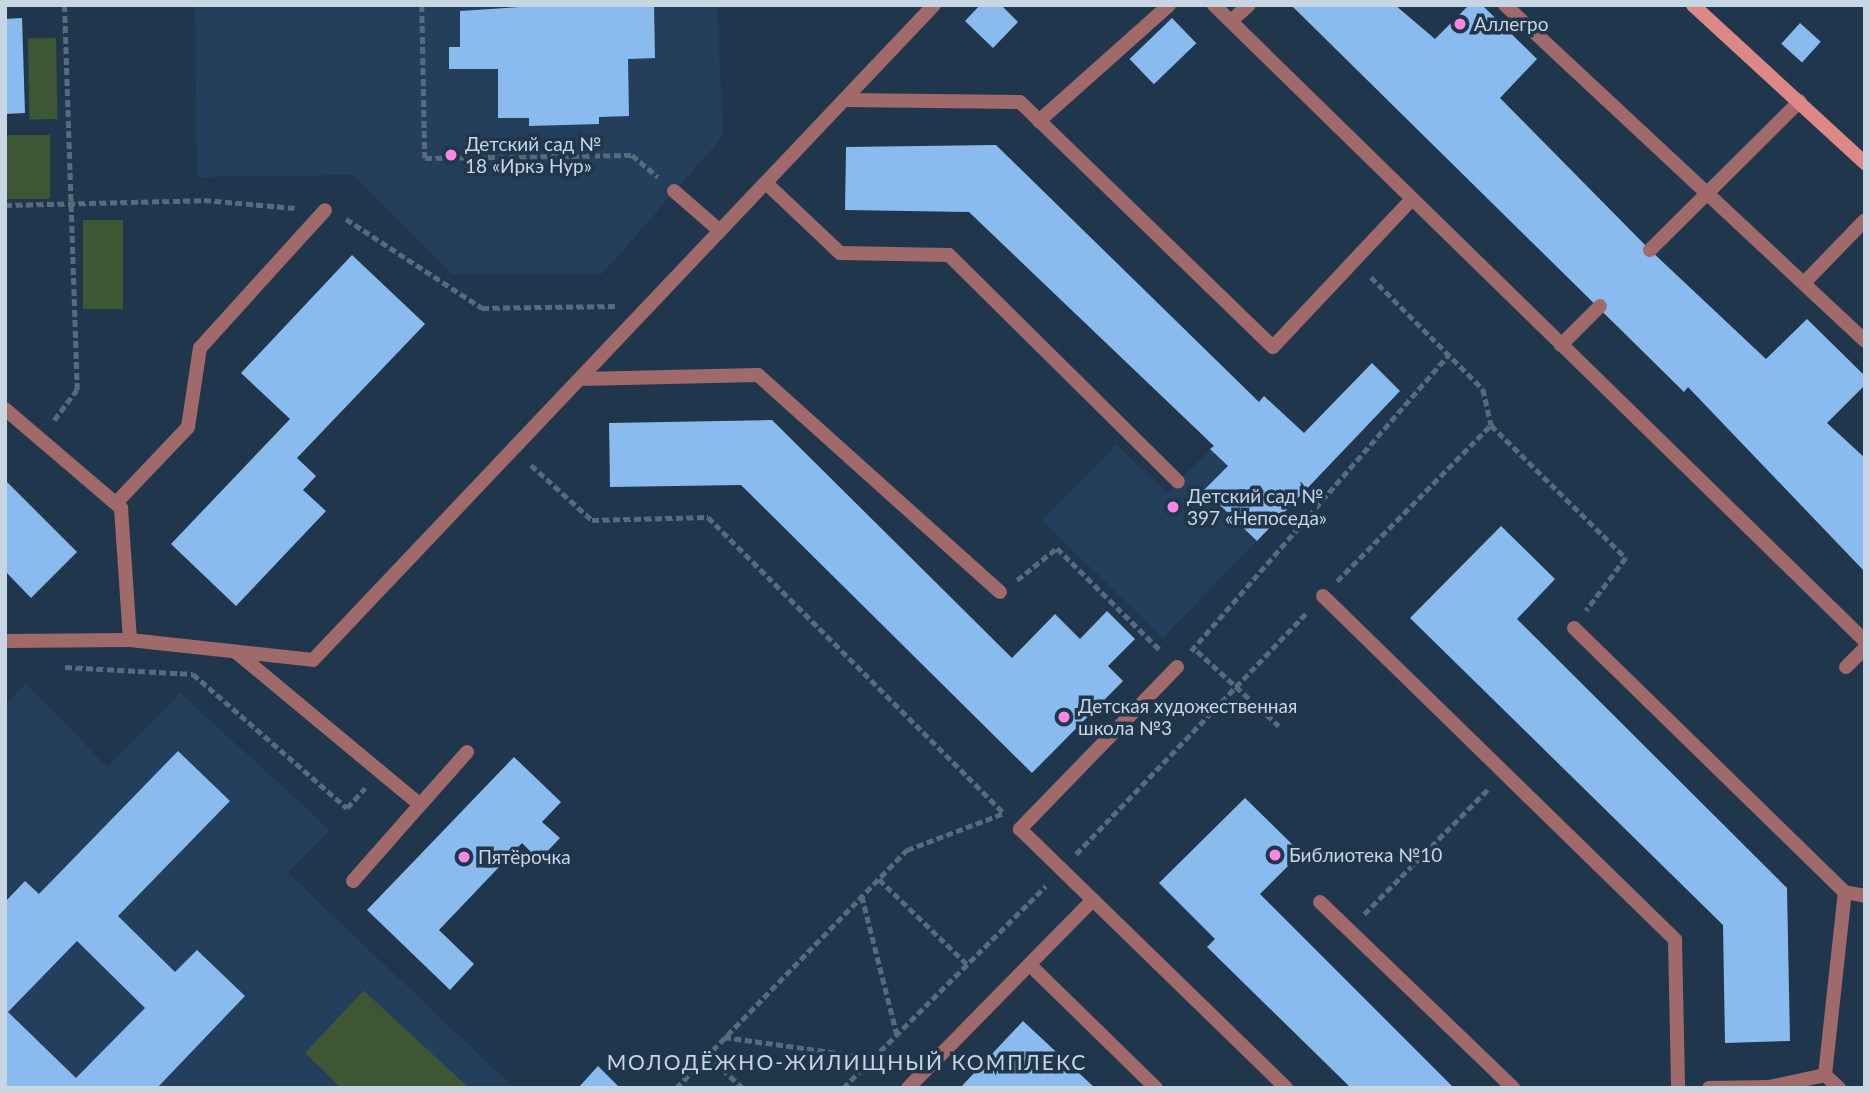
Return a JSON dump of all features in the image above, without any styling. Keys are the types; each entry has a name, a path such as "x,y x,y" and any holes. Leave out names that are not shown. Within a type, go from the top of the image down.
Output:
{"street":[{"path":"1693,5 1865,163"}],"lane":[{"path":"5,642 131,640 313,660 934,5"},
{"path":"1039,121 1169,5"},
{"path":"1214,5 1865,641"},
{"path":"1231,21 1249,5"},
{"path":"1505,5 1703,192 1805,282 1865,341"},
{"path":"845,100 1020,102 1273,347 1412,199"},
{"path":"1650,250 1703,192 1800,101"},
{"path":"766,183 840,253 949,256 1178,482"},
{"path":"674,191 720,231"},
{"path":"116,503 188,427 200,348 325,210"},
{"path":"1805,282 1865,220"},
{"path":"1561,345 1600,306"},
{"path":"580,379 758,375 1000,592"},
{"path":"5,410 116,503 131,640"},
{"path":"1323,596 1675,940 1678,1088"},
{"path":"1574,628 1845,892 1865,896"},
{"path":"1846,667 1865,648"},
{"path":"235,652 420,805"},
{"path":"1177,667 1020,829 1286,1088"},
{"path":"353,881 467,752"},
{"path":"1825,1075 1845,892"},
{"path":"908,1088 1093,900"},
{"path":"1320,902 1513,1088"},
{"path":"1030,964 1156,1088"},
{"path":"1709,1088 1769,1087 1825,1075"},
{"path":"1825,1075 1839,1088"}],"path":[{"path":"39,438 77,390 64,5"},
{"path":"422,5 425,158 632,155 674,191"},
{"path":"5,205 204,200 325,210 482,308 650,305"},
{"path":"1354,261 1483,389 1491,425 1626,558 1574,628"},
{"path":"1000,592 1057,548 1177,667 1448,355"},
{"path":"843,1088 1062,870 1323,596 1491,425"},
{"path":"513,449 592,520 708,517 1020,829"},
{"path":"1194,648 1279,726"},
{"path":"50,666 193,674 347,808"},
{"path":"1348,930 1504,773"},
{"path":"676,1088 907,850 1004,813"},
{"path":"878,879 967,964"},
{"path":"862,895 897,1035"},
{"path":"723,1037 873,1058"},
{"path":"707,1055 743,1088"}],"shaded area":[{"name":"Детский сад № 18 «Иркэ Нур»","path":"195,5 717,5 723,136 602,274 452,274 353,175 197,177"},
{"name":"Детский сад № 397 «Непоседа»","path":"1372,363 1400,391 1163,638 1042,520 1117,445 1167,493 1264,396 1304,433"},
{"path":"26,683 107,767 180,693 330,830 288,873 514,1088 5,1088 5,706"}],"green space":[{"path":"28,38 56,38 57,119 29,119"},
{"path":"5,135 50,135 50,199 5,199"},
{"path":"83,220 123,220 123,309 83,309"},
{"path":"364,990 469,1088 341,1088 305,1053"}],"building":[{"path":"551,5 654,5 655,58 628,59 629,116 599,117 599,124 529,126 529,118 498,118 498,69 449,69 449,47 460,47 460,11"},
{"path":"980,5 1001,5 1018,22 993,48 965,21"},
{"path":"1291,5 1395,5 1435,39 1469,5 1482,5 1537,59 1500,98 1650,250 1766,359 1807,319 1865,376 1865,385 1827,423 1865,458 1865,572 1688,387 1684,392"},
{"path":"22,18 25,113 5,114 5,19"},
{"path":"1172,18 1196,43 1154,84 1130,59"},
{"path":"1800,23 1821,42 1802,63 1781,44"},
{"path":"996,145 1259,402 1264,396 1304,433 1372,363 1400,391 1257,541 1204,490 1228,466 1210,449 1214,446 969,212 845,210 846,147"},
{"path":"352,255 425,324 297,458 316,476 303,490 326,511 236,606 171,544 290,419 241,373"},
{"path":"772,420 1012,658 1055,614 1080,639 1107,611 1135,639 1108,666 1123,681 1032,773 741,485 610,487 609,423"},
{"path":"5,480 77,552 31,598 5,571"},
{"path":"1501,526 1555,579 1517,619 1787,888 1790,1041 1725,1043 1723,925 1410,618"},
{"path":"178,751 230,801 118,916 175,972 197,950 245,996 157,1088 5,1088 5,902 25,881 39,894","holes":["77,941 145,1008 76,1078 8,1012"]},
{"path":"514,757 561,802 542,822 560,838 539,860 522,843 439,930 474,964 450,990 367,910"},
{"path":"1245,798 1301,853 1260,894 1454,1088 1351,1088 1207,947 1215,939 1159,883"},
{"path":"1023,1021 1095,1088 960,1088"},
{"path":"598,1066 620,1088 578,1088"}],"place":[{"name":"Аллегро","path":"1460,24"},
{"name":"Детский сад № 18 «Иркэ Нур»","path":"451,155"},
{"name":"Детский сад № 397 «Непоседа»","path":"1173,507"},
{"name":"Детская художественная школа №3","path":"1064,717"},
{"name":"Библиотека №10","path":"1275,855"},
{"name":"Пятёрочка","path":"464,857"}],"district":[{"name":"МОЛОДЁЖНО-ЖИЛИЩНЫЙ КОМПЛЕКС","path":"847,1062"}]}
